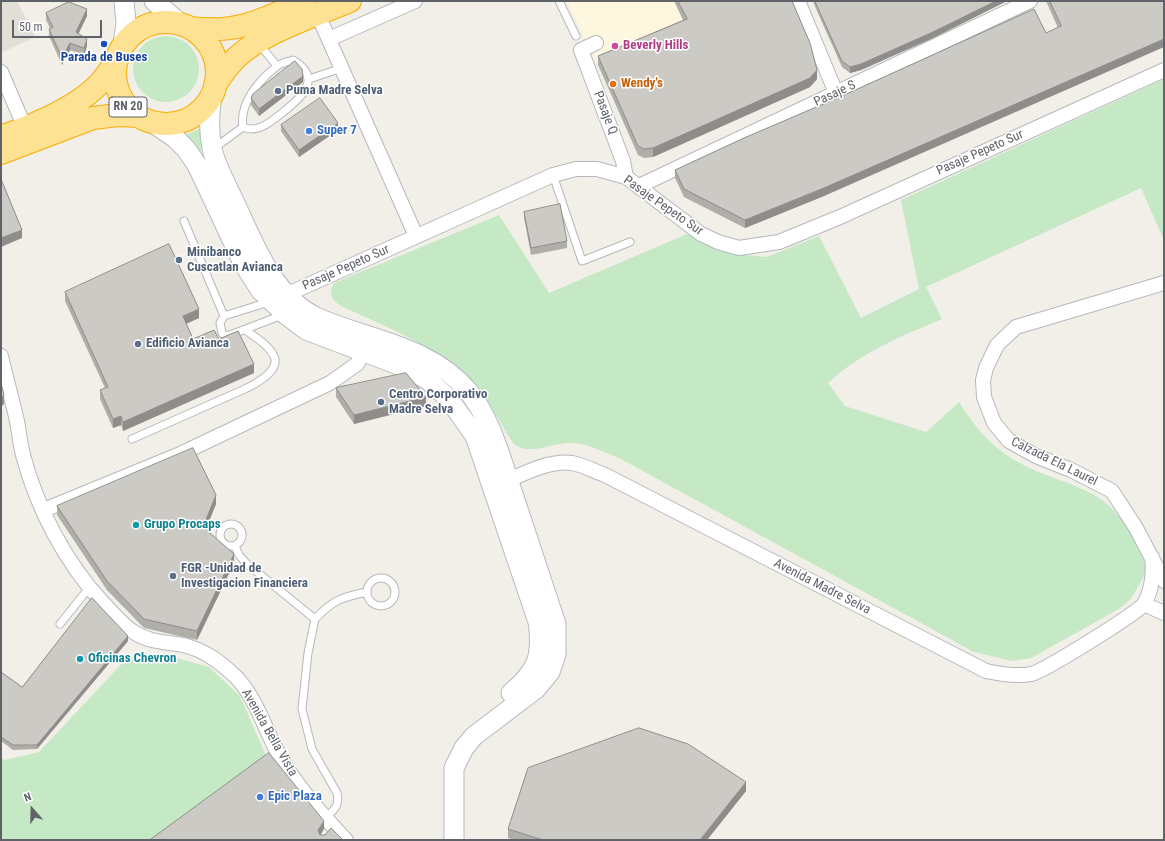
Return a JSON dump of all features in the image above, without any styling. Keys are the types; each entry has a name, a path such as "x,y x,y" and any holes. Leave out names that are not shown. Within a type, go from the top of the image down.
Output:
{"highway":[{"name":"RN 20","path":"1,137 25,128 83,98 99,84 135,33 149,25 166,22 211,31 246,26 305,5 350,1"},
{"name":"RN 20","path":"1,154 93,118 113,115 144,118 171,123 189,118 204,106 214,88 237,58 258,42 269,36 305,5"},
{"path":"186,27 203,39 213,54 217,72 214,88"},
{"name":"RN 20","path":"120,53 115,77 119,93 129,108 144,118"}],"street":[{"path":"120,53 126,23 124,1"},
{"path":"154,1 186,27"},
{"path":"329,39 415,1"},
{"path":"798,1 836,94"},
{"name":"Pasaje S","path":"639,186 1030,1"},
{"path":"305,5 329,39 416,236"},
{"name":"Pasaje Q","path":"596,43 577,52 623,161 626,177"},
{"name":"Pasaje Pepeto Sur","path":"279,298 553,175 576,169 597,169 626,177 701,234 718,242 739,248 779,242 847,214 1164,70"},
{"path":"1,72 25,128"},
{"path":"214,88 208,124 212,150 266,268 285,314 306,330 404,367 428,380 450,399 475,436 501,484 556,624 556,654 550,672 536,688 474,736 460,754 454,768 454,840"},
{"path":"144,118 175,138 186,149 197,165 243,263 261,291 279,298 316,317 386,341 428,359 448,371 468,391 482,412 496,445 501,484 538,622 539,650 536,663 528,679 466,730 451,753 444,772 443,840"},
{"name":"Calzada Ela Laurel","path":"1164,283 1016,327 997,345 986,368 983,380 984,397 994,423 1009,441 1036,456 1071,470 1112,490 1152,557 1164,581"},
{"path":"44,510 178,455 330,383 356,364 363,352"},
{"name":"Avenida Bella Vista","path":"1,356 23,454 30,478 56,536 79,575 89,588 124,625 136,634 155,640 196,649 208,654 224,665 238,679 252,700 280,756 292,776 329,826 346,840"},
{"name":"Avenida Madre Selva","path":"501,484 559,463 573,463 584,467 612,479 986,671 1005,675 1032,674 1057,663 1144,604"},
{"path":"1152,557 1154,574 1144,604 1164,613"}],"lane":[{"path":"559,1 576,36"},
{"path":"258,42 277,66"},
{"path":"212,150 243,128 253,129 269,123 306,91 309,79 303,66 293,60 277,66 260,82 248,99 241,116 243,128"},
{"path":"309,79 342,68"},
{"path":"553,175 582,261 630,242"},
{"path":"184,221 224,316"},
{"path":"279,298 224,316 220,323 222,333 225,336 245,330 285,314"},
{"path":"132,439 247,388 263,380 271,373 275,357 270,348 245,330"},
{"path":"235,546 239,555 246,563 315,619"},
{"path":"60,624 89,588"},
{"path":"329,826 337,807 338,800 336,793 312,749 302,709 308,653 315,619 328,606 344,597 367,592"}],"shaded area":[{"path":"1,1 17,1 35,37 1,53"},
{"name":"Beverly Hills","path":"567,1 675,1 687,28 598,65"}],"green space":[{"path":"166,36 179,39 189,46 196,56 199,69 196,82 189,92 179,99 166,102 153,99 143,92 136,82 133,69 136,56 143,46 153,39"},
{"path":"1164,79 1164,240 1141,188 926,287 942,319 896,339 867,354 840,372 828,383 845,406 926,432 959,402 984,436 1008,456 1027,467 1096,496 1114,510 1128,528 1139,548 1147,570 1131,599 1117,610 1031,658 1011,661 974,652 619,458 601,450 575,443 533,449 519,447 513,443 491,407 472,381 464,374 436,353 421,344 343,307 334,300 331,294 334,283 499,215 549,293 687,234 714,248 735,254 767,257 819,236 861,318 919,289 901,200"},
{"path":"201,128 201,158 178,138"},
{"path":"129,656 176,658 209,667 240,696 266,756 155,840 1,840 1,758 5,760 39,752"}],"building":[{"path":"678,1 792,1 810,43 817,70 810,78 653,148 644,149 638,146 598,56 687,19"},
{"path":"815,1 996,1 933,32 861,64 850,67 842,61"},
{"path":"1050,1 1164,1 1164,39 824,188 745,220 684,189 675,170 1034,9 1046,33 1061,26"},
{"path":"69,2 87,9 76,32 87,39 84,48 70,43 62,58 49,29 53,27 46,13"},
{"name":"Puma Madre Selva","path":"295,61 302,69 303,76 259,109 251,98 253,94"},
{"name":"Super 7","path":"320,98 338,123 299,150 281,125"},
{"path":"1,179 22,230 1,238"},
{"path":"560,204 567,241 531,248 524,212"},
{"name":"Edificio Avianca","path":"169,244 199,309 183,316 193,339 214,330 219,339 238,331 254,364 123,422 121,416 113,419 100,390 108,387 65,292"},
{"name":"Centro Corporativo Madre Selva","path":"406,373 426,397 354,415 336,388"},
{"path":"1,383 4,395 1,398"},
{"path":"193,448 216,495 203,527 234,554 197,631 144,619 107,581 57,506"},
{"name":"Oficinas Chevron","path":"92,598 128,636 37,745 13,745 1,737 1,672 22,687"},
{"path":"639,728 688,744 746,782 700,840 543,840 508,829 528,768"},
{"name":"Epic Plaza","path":"269,753 324,821 318,830 320,835 325,835 331,828 343,840 150,840"}],"place":[{"name":"Parada de Buses","path":"104,44"},
{"name":"Beverly Hills","path":"615,46"},
{"name":"Wendy's","path":"613,84"},
{"name":"Puma Madre Selva","path":"278,91"},
{"name":"Super 7","path":"309,131"},
{"name":"Minibanco Cuscatlan Avianca","path":"179,260"},
{"name":"Edificio Avianca","path":"138,344"},
{"name":"Centro Corporativo Madre Selva","path":"381,402"},
{"name":"Grupo Procaps","path":"136,525"},
{"name":"FGR -Unidad de Investigacion Financiera","path":"173,576"},
{"name":"Oficinas Chevron","path":"80,659"},
{"name":"Epic Plaza","path":"260,797"}]}
